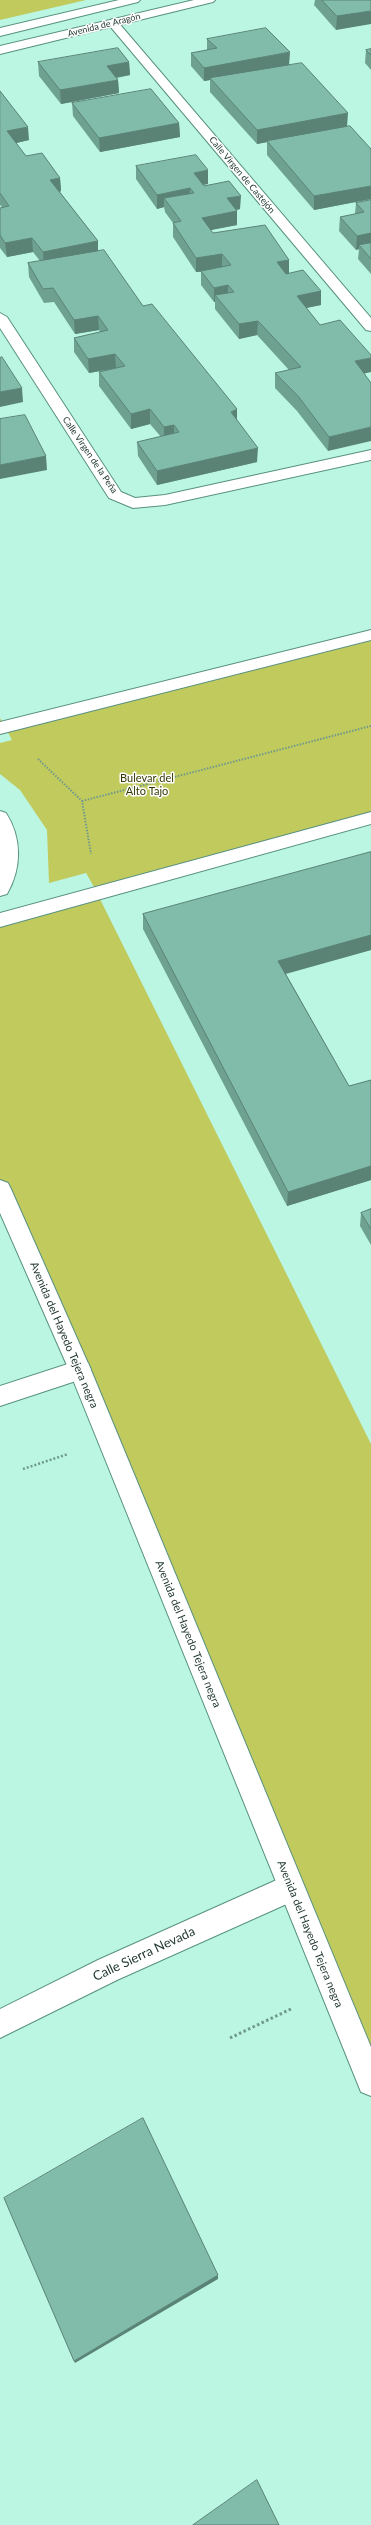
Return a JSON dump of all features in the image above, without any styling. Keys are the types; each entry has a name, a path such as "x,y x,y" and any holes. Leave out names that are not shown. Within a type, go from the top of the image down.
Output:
{"street":[{"name":"Avenida de Aragón","path":"0,32 134,0"},
{"name":"Avenida de Aragón","path":"0,50 209,0"},
{"name":"Calle Virgen de Castejón","path":"113,23 371,327"},
{"name":"Calle Virgen de la Peña","path":"0,317 115,495 132,502 165,500 371,454"},
{"path":"2,728 371,635"},
{"path":"0,816 8,836 10,852 7,872 0,889"},
{"path":"0,920 97,892 371,818"},
{"name":"Avenida del Hayedo Tejera negra","path":"0,1189 80,1370 290,1888 371,2082"},
{"path":"0,1396 80,1370"},
{"name":"Calle Sierra Nevada","path":"0,2024 39,2003 146,1952 290,1888"}],"path":[{"path":"82,801 371,726"},
{"path":"2,728 82,801 97,892"},
{"path":"230,2038 298,2006 334,1992"}],"green space":[{"path":"0,0 86,0 0,20"},
{"name":"Bulevar del Alto Tajo","path":"371,635 371,816 97,893 371,1444 371,2082 0,1189 0,923 97,892 86,873 49,883 47,830 20,790 0,774 0,743 12,740 5,727"},
{"path":"0,718 5,727 0,728"}],"building":[{"path":"322,0 371,0 371,11 337,16"},
{"path":"266,28 290,52 204,68 191,53 217,48 207,39"},
{"path":"118,48 129,62 107,66 118,80 60,90 38,62"},
{"path":"371,49 371,55 366,50"},
{"path":"302,63 348,113 257,130 210,78"},
{"path":"151,89 179,123 99,138 72,103"},
{"path":"0,91 28,127 7,131 26,156 42,153 60,178 50,180 98,241 43,252 32,238 5,243 0,235 0,208 9,206 0,193"},
{"path":"350,126 371,149 371,186 314,196 267,141"},
{"path":"196,155 208,170 194,173 204,186 229,181 241,196 227,198 237,211 202,218 213,233 265,225 289,260 277,262 286,274 303,270 321,291 297,296 320,325 340,320 371,355 371,358 355,361 371,383 371,427 329,437 298,396 275,373 301,367 258,321 239,324 215,295 234,292 228,285 214,288 201,271 231,265 222,254 196,258 173,223 181,221 164,198 194,193 190,188 157,195 136,166"},
{"path":"371,200 371,233 357,236 340,217 364,212 356,203"},
{"path":"371,243 371,259 359,245"},
{"path":"104,250 143,306 152,304 237,409 231,412 258,448 157,471 137,442 179,432 174,425 164,427 150,409 131,414 99,372 125,366 115,354 88,359 74,338 108,330 98,316 74,320 53,288 43,289 28,263"},
{"path":"2,357 22,388 0,392 0,358"},
{"path":"25,415 46,456 0,465 0,419"},
{"path":"371,852 371,935 278,961 349,1086 371,1080 371,1166 288,1192 143,914"},
{"path":"371,1209 371,1229 361,1213"},
{"path":"143,2118 218,2275 74,2361 4,2198"},
{"path":"257,2480 279,2525 193,2525"}]}
